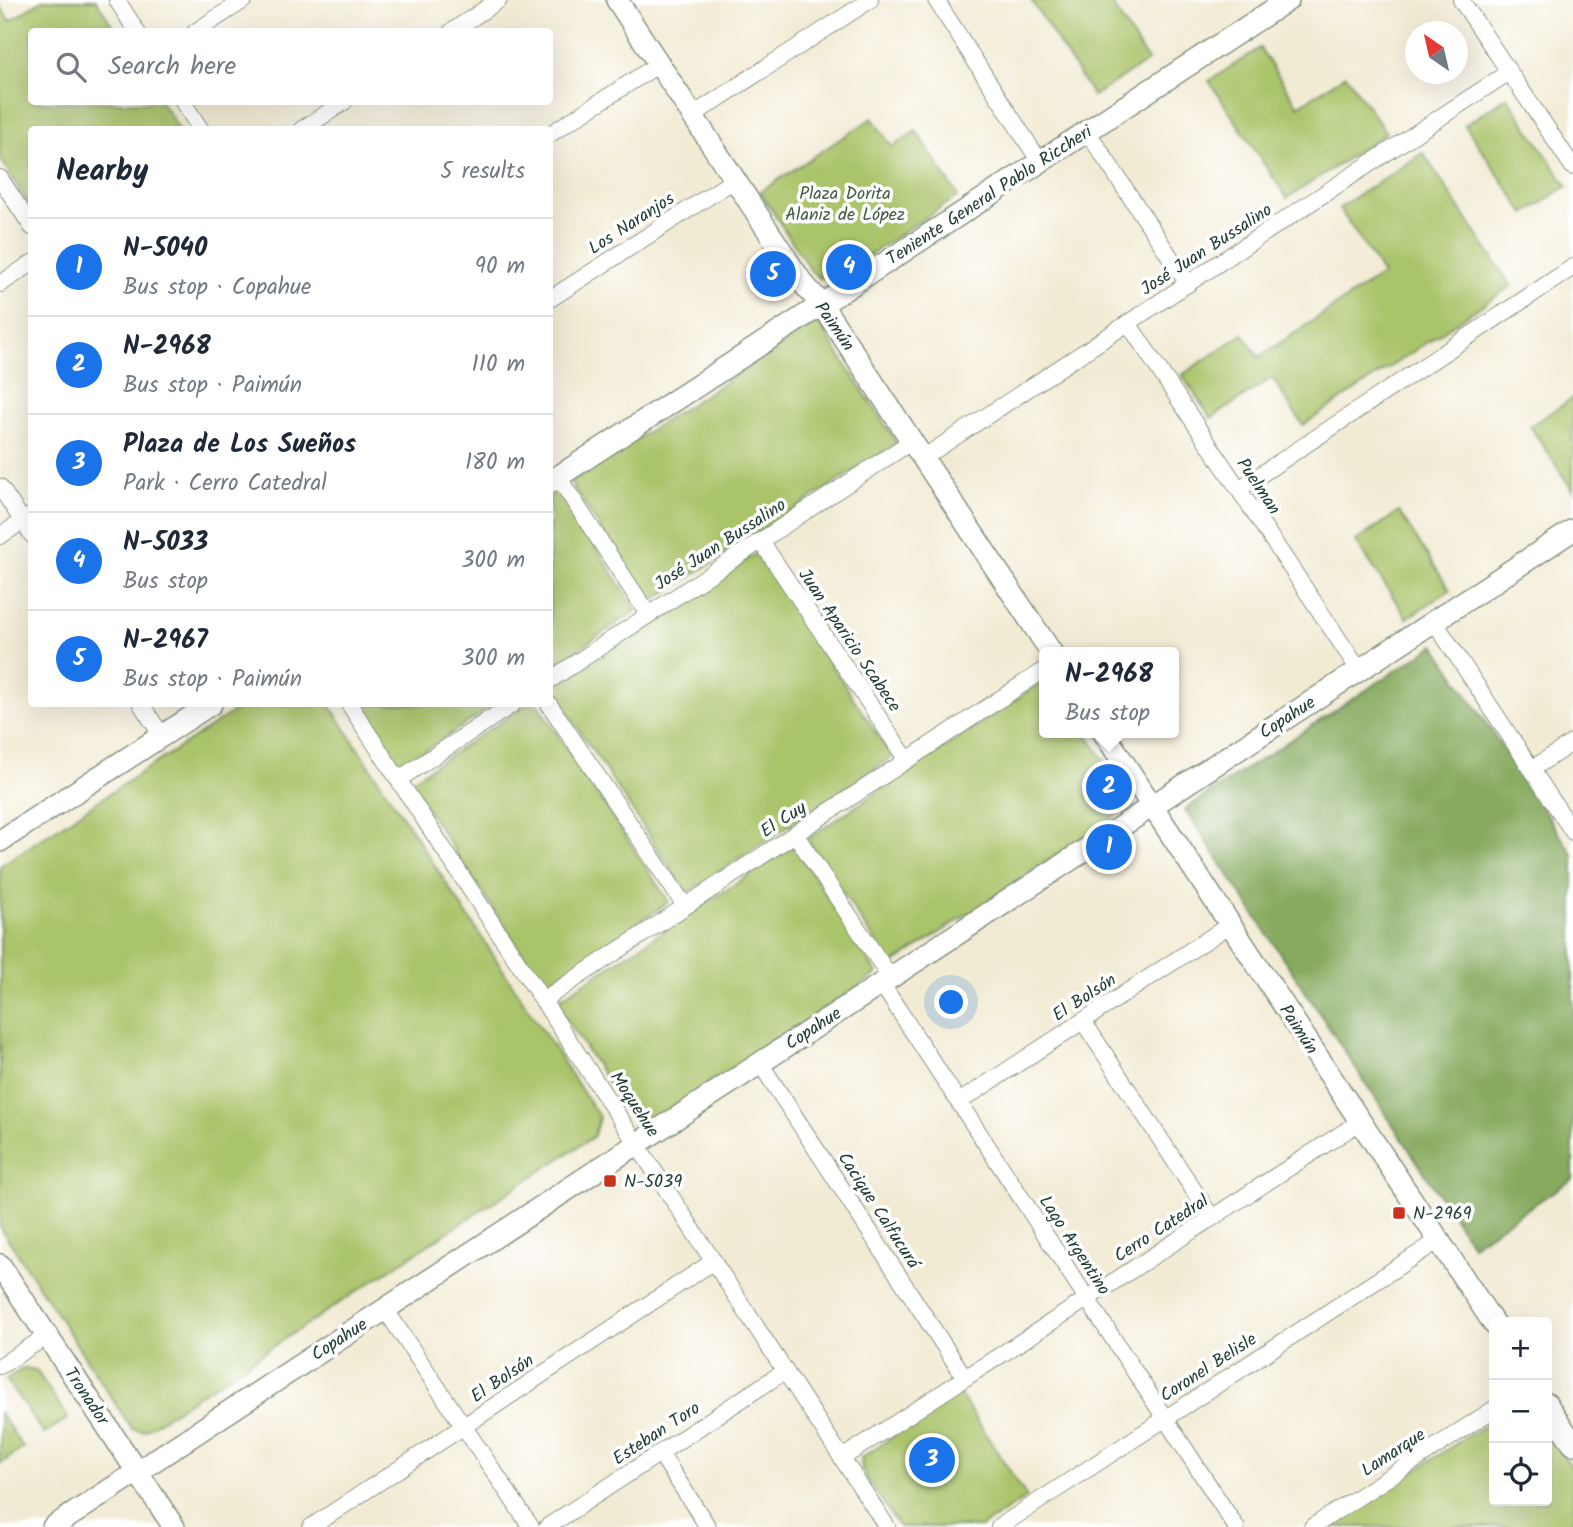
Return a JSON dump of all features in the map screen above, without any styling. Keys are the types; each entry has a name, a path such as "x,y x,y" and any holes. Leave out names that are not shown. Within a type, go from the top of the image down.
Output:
{"street":[{"path":"117,0 134,28"},
{"path":"201,28 244,0"},
{"path":"457,28 499,0"},
{"name":"Paimún","path":"617,0 801,281 822,304 1048,647"},
{"path":"692,115 870,0"},
{"path":"936,0 1040,162"},
{"name":"Teniente General Pablo Riccheri","path":"554,480 1288,0"},
{"path":"1461,0 1573,167"},
{"path":"553,132 659,64"},
{"name":"José Juan Bussalino","path":"553,678 761,541 1128,323 1509,72"},
{"path":"185,105 198,126"},
{"path":"307,126 339,105"},
{"path":"1087,131 1188,284"},
{"path":"0,178 28,221"},
{"name":"Los Naranjos","path":"553,297 734,180"},
{"path":"0,284 28,266"},
{"path":"1238,489 1573,267"},
{"name":"Puelman","path":"1128,323 1359,670"},
{"path":"554,480 648,614"},
{"path":"0,487 27,518 0,536"},
{"name":"Copahue","path":"53,1527 1573,530"},
{"name":"Juan Aparicio Scabece","path":"761,541 907,760"},
{"path":"1434,621 1573,832"},
{"name":"El Cuy","path":"543,1000 1039,673"},
{"path":"143,707 162,736"},
{"path":"1,838 206,707"},
{"name":"Moquehue","path":"351,707 887,1527"},
{"path":"399,779 508,707"},
{"path":"551,707 685,906"},
{"name":"Paimún","path":"1107,738 1489,1317"},
{"path":"1532,769 1573,741"},
{"name":"Lago Argentino","path":"795,834 959,1102 1236,1527"},
{"name":"El Bolsón","path":"959,1102 1231,924"},
{"path":"1083,1021 1212,1218"},
{"name":"Cacique Calfucurá","path":"760,1063 965,1378"},
{"name":"Cerro Catedral","path":"842,1458 1361,1121"},
{"name":"Coronel Belisle","path":"999,1527 1439,1240"},
{"name":"El Bolsón","path":"311,1527 714,1261"},
{"name":"Tronador","path":"0,1265 174,1527"},
{"path":"386,1309 531,1527"},
{"path":"0,1366 47,1336"},
{"name":"Esteban Toro","path":"547,1527 785,1371"},
{"name":"Lamarque","path":"1312,1527 1489,1412"},
{"path":"1552,1412 1573,1444"},
{"path":"660,1453 709,1527"}],"green space":[{"path":"42,0 96,0 114,28 28,28 28,105 163,105 177,126 28,126 28,202 0,158 0,6 10,21"},
{"path":"1031,0 1109,0 1148,61 1093,96"},
{"path":"1260,48 1298,106 1346,75 1386,133 1287,198 1209,81"},
{"path":"1507,97 1567,186 1525,214 1465,125"},
{"name":"Plaza Dorita Alaniz de López","path":"872,118 892,147 916,131 958,196 836,277 819,278 811,271 760,192"},
{"path":"1423,153 1511,286 1303,425 1272,378 1211,418 1182,375 1243,334 1259,357 1383,274 1339,208"},
{"path":"818,322 897,443 649,603 570,482"},
{"path":"1573,398 1573,491 1530,426"},
{"path":"558,490 637,610 553,666 553,494"},
{"path":"1399,512 1450,590 1407,618 1356,541"},
{"path":"757,553 892,757 687,893 553,688"},
{"path":"1435,645 1573,855 1573,1179 1472,1245 1185,809"},
{"path":"1039,684 1039,738 1089,738 1133,804 891,965 807,839"},
{"path":"240,707 331,707 599,1117 594,1136 144,1431 132,1429 0,1227 0,866"},
{"path":"360,707 491,707 400,767"},
{"path":"523,707 539,707 669,902 544,985 409,782"},
{"path":"794,846 877,974 639,1129 555,1002"},
{"path":"24,1368 36,1370 68,1418 44,1434 6,1379"},
{"path":"958,1392 1027,1497 981,1527 899,1527 862,1471 861,1458"},
{"path":"0,1413 23,1448 0,1464"},
{"path":"1489,1422 1489,1506 1552,1506 1552,1437 1573,1470 1573,1527 1328,1527"}],"place":[{"name":"N-5033","path":"849,267"},
{"name":"N-2967","path":"773,274"},
{"name":"N-2968","path":"1109,787"},
{"name":"N-5040","path":"1109,847"},
{"name":"N-5039","path":"610,1181"},
{"name":"N-2969","path":"1399,1213"},
{"name":"Plaza de Los Sueños","path":"932,1460"}]}
